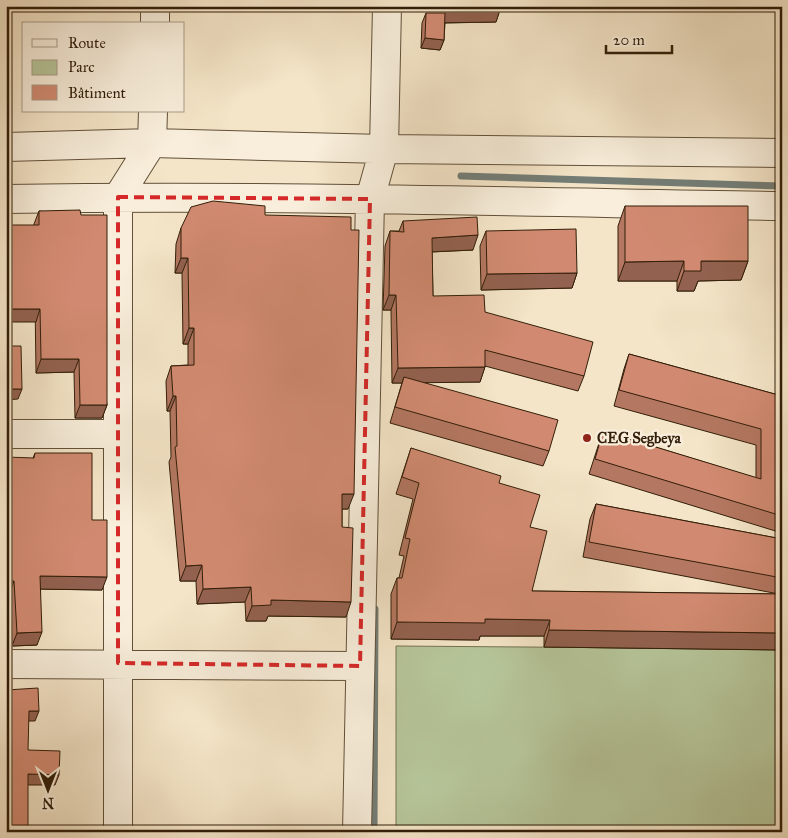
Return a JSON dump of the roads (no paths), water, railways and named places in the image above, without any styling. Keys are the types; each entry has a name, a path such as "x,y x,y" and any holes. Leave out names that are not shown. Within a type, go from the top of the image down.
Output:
{"street":[{"path":"155,6 155,22"},
{"path":"357,832 370,199 384,149 386,6"},
{"path":"118,832 118,197 152,143 153,112"},
{"path":"6,147 152,143 384,149 782,153"},
{"path":"6,199 118,197 370,199 782,206"},
{"path":"6,434 118,434"},
{"path":"6,664 118,663 360,666"}],"waterway":[{"path":"461,176 782,186"},
{"path":"374,832 375,609"}],"place":[{"name":"CEG Segbeya","path":"587,438"}]}
